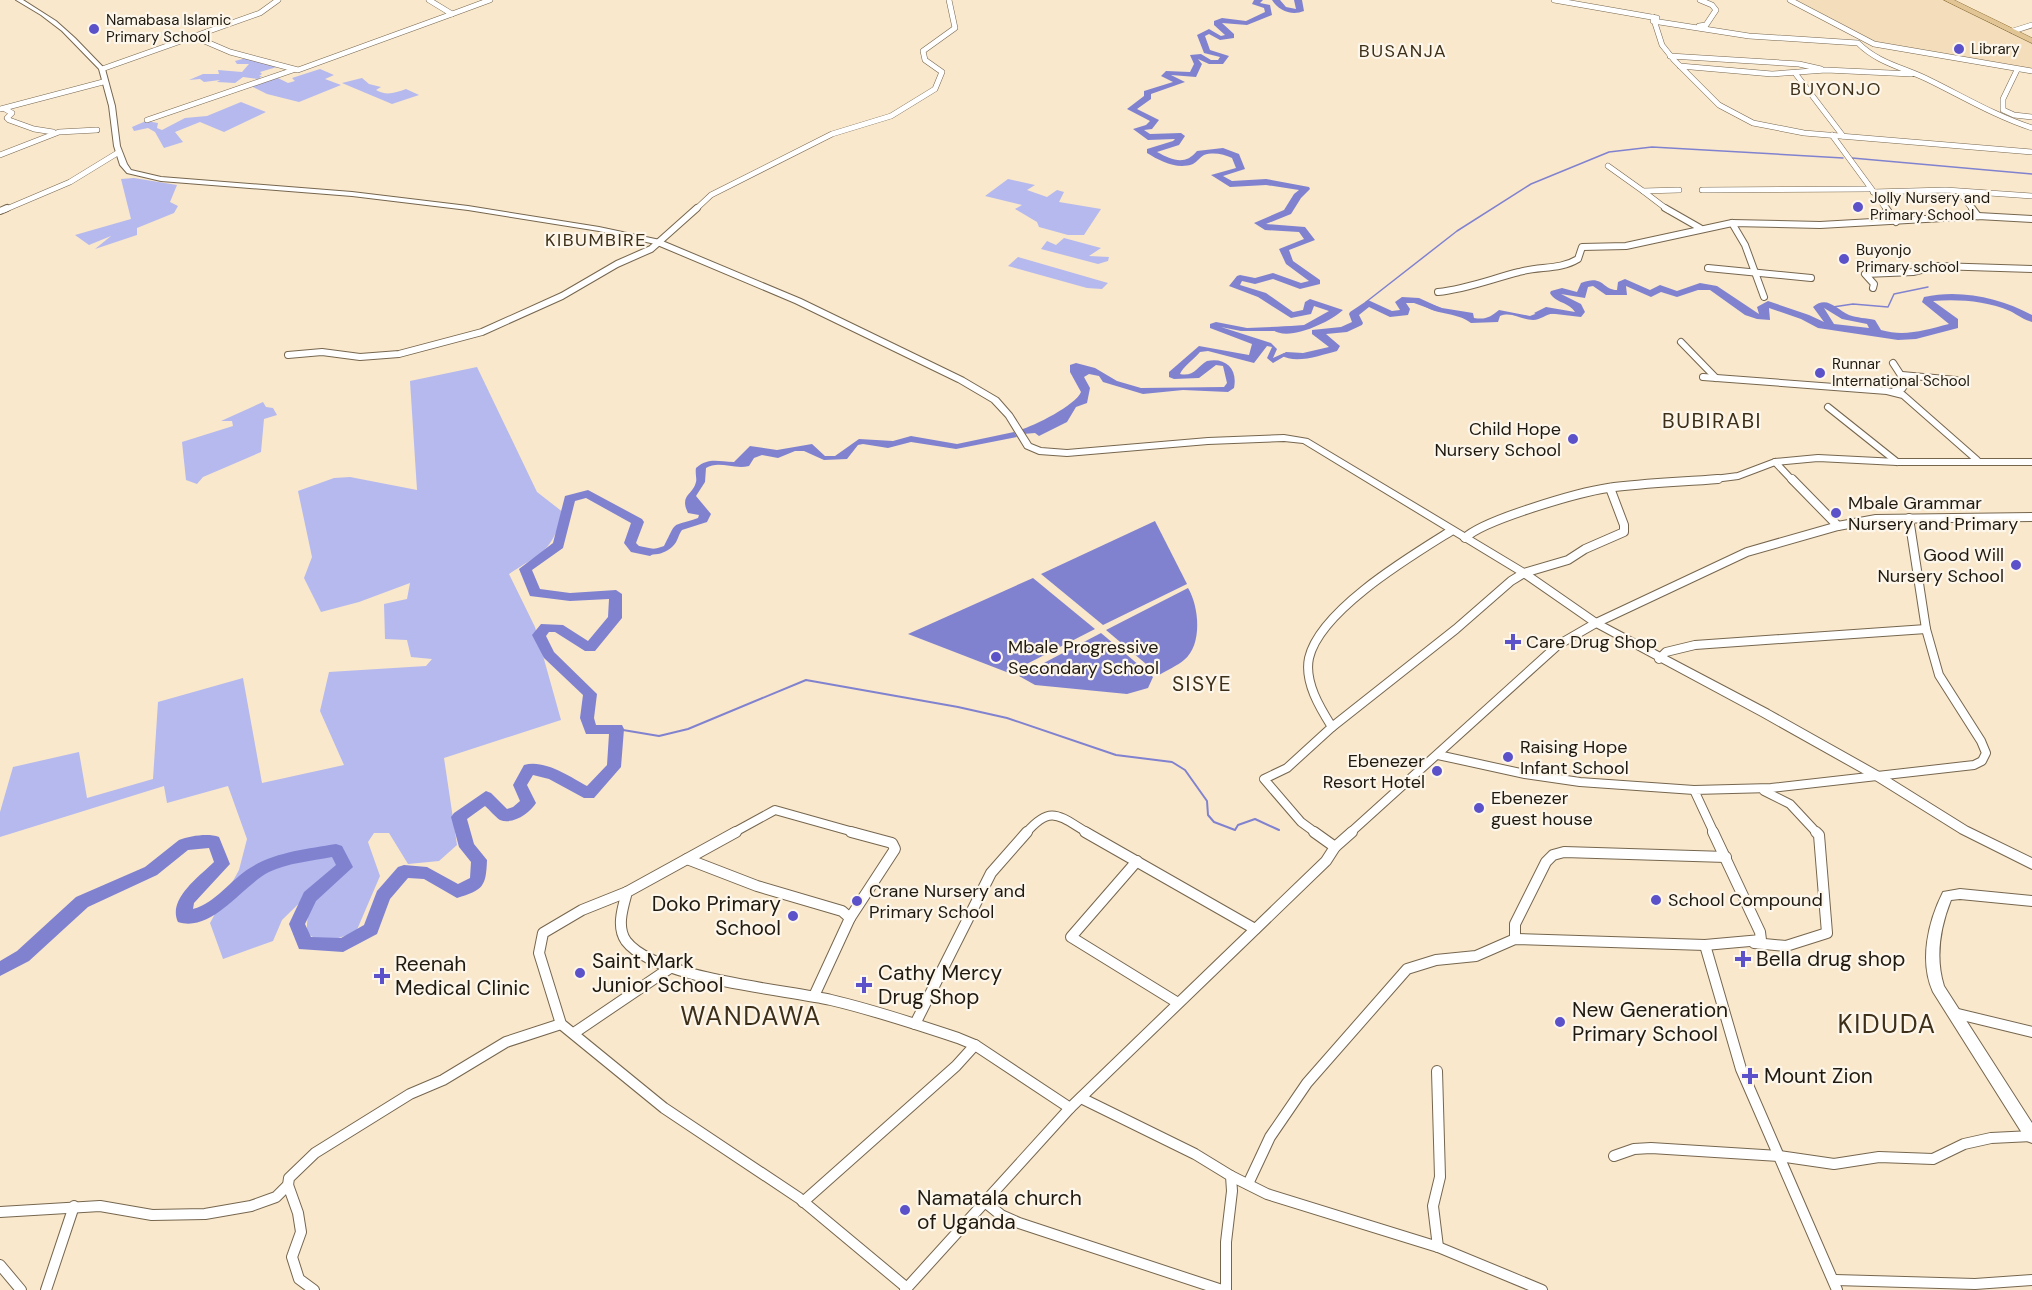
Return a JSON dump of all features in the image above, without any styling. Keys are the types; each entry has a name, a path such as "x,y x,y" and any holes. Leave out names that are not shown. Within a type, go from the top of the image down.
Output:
{"main road":[{"path":"1948,0 2032,40"}],"street":[{"path":"19,0 45,12 102,69 103,82 110,97 119,152 129,171 152,178 352,194 468,208 599,229 657,242 798,301 961,380 995,400 1028,446 1039,451 1067,453 1208,441 1298,439 1524,573 1596,623 1659,659 1765,713 1878,777 1964,830 2032,864"},
{"path":"102,69 260,12 278,0"},
{"path":"429,0 452,14"},
{"path":"147,120 405,33 490,0"},
{"path":"288,355 336,352 377,357 419,350 475,334 562,296 617,264 651,249 711,195 832,134 891,116 935,89 942,72 925,60 923,51 955,28 949,0"},
{"path":"1554,0 1755,36 1858,43 1872,57 1915,74 2010,120 2032,128"},
{"path":"1595,7 1599,0"},
{"path":"1653,19 1705,26 1716,10 1712,5 1700,0"},
{"path":"1790,0 1874,44 2032,71"},
{"path":"1653,19 1662,45 1670,56 1719,105 1748,122 1775,129 2032,152"},
{"path":"2013,31 2032,25"},
{"path":"195,37 230,52 293,70"},
{"path":"1670,56 1799,64 1826,70"},
{"path":"1680,66 1795,73 1826,70 1915,74"},
{"path":"2018,69 2003,99 2003,110 2014,115 2032,117"},
{"path":"1795,73 1843,136"},
{"path":"3,109 103,82"},
{"path":"3,109 12,113 7,118 9,120 34,129 59,132 97,130"},
{"path":"0,154 59,132"},
{"path":"1832,135 1896,222"},
{"path":"0,211 70,182 119,152"},
{"path":"1608,166 1660,205 1700,228"},
{"path":"1702,189 1946,190 2032,196"},
{"path":"1643,191 1679,190"},
{"path":"1959,192 1978,216"},
{"path":"1438,292 1467,289 1521,272 1568,265 1578,259 1582,247 1626,246 1700,228 1732,223 1801,225 1896,222 1978,216 2032,219"},
{"path":"1732,223 1745,245 1764,297"},
{"path":"1873,288 1874,284 1865,274 1913,272 1937,266 2032,269"},
{"path":"1708,268 1811,278"},
{"path":"1681,342 1716,378"},
{"path":"1887,391 1902,389 1906,383 1893,363"},
{"path":"1902,375 1956,380"},
{"path":"1703,377 1887,391 1903,395 1977,460"},
{"path":"1828,406 1897,462"},
{"path":"1465,538 1471,532 1513,514 1610,488 1680,485 1721,479 1738,476 1774,462 1818,458 1897,462 1977,460 2032,462"},
{"path":"1774,462 1838,526"},
{"path":"1335,847 1301,822 1264,779 1287,768 1328,734 1332,727 1456,629 1511,581 1524,573 1568,560 1585,549 1624,532 1624,525 1610,488"},
{"path":"814,996 850,918 895,849 892,843 775,810 627,892 582,910 543,933 539,953 561,1024 664,1108 803,1202 906,1289 1070,1108 1326,861 1335,847 1558,645 1596,623 1747,552 1838,526 1876,519 2032,517"},
{"path":"1438,755 1525,774 1580,782 1694,790 1758,789 1878,777 1974,765 1982,761 1986,753 1939,675 1926,628 1909,518"},
{"path":"1332,727 1314,693 1311,682 1309,658 1315,640 1371,584 1451,531"},
{"path":"1659,659 1666,652 1695,645 1926,628"},
{"path":"1752,942 1786,946 1827,933 1819,835 1790,804 1758,789"},
{"path":"1248,1184 1270,1137 1307,1083 1407,969 1436,960 1476,956 1515,939 1706,945 1761,940 1760,932 1694,790"},
{"path":"915,1024 991,873 1039,818 1047,814 1058,816 1255,929"},
{"path":"1515,939 1515,924 1546,862 1553,855 1564,852 1726,857"},
{"path":"687,859 757,886 842,912 850,918"},
{"path":"1137,861 1071,937 1178,1003"},
{"path":"627,892 621,919 622,932 627,942 646,958 670,968 814,996 915,1024 975,1045 1070,1108"},
{"path":"1614,1156 1634,1149 1651,1148 1779,1156 1834,1164 1879,1157 1933,1159 1964,1144 1991,1138 2032,1136 1938,988 1933,967 1933,950 1947,896 1960,894 2032,901"},
{"path":"1706,945 1742,1069 1821,1256 1836,1285 1976,1287 2032,1280"},
{"path":"574,1033 670,968"},
{"path":"1954,1013 2032,1032"},
{"path":"314,1290 298,1279 292,1257 300,1232 298,1213 288,1185 289,1178 315,1153 410,1094 443,1080 506,1042 561,1024"},
{"path":"803,1202 956,1066 975,1045"},
{"path":"1437,1071 1437,1141 1440,1177 1433,1206 1438,1247"},
{"path":"1081,1098 1107,1114 1208,1158 1231,1176 1267,1194 1438,1247 1542,1290"},
{"path":"985,1202 1001,1215 1019,1223 1224,1290 1226,1242 1232,1191 1231,1176"},
{"path":"0,1212 100,1206 152,1215 205,1214 260,1203 276,1197 288,1185"},
{"path":"46,1290 74,1206"},
{"path":"0,1265 21,1290"}],"shaded area":[{"path":"1791,0 1944,0 2032,44 2032,69 1876,44"},
{"path":"250,57 277,67 260,72 262,74 259,76 262,76 258,79 243,77 235,83 217,82 220,80 204,82 200,79 189,80 203,74 219,74 218,70 242,72 249,64 237,64 235,61"},
{"path":"320,69 334,75 325,79 341,85 299,102 267,94 251,86 278,78 288,83 295,81 292,78"},
{"path":"362,78 369,84 381,87 376,90 383,93 394,93 406,89 419,95 392,104 342,83"},
{"path":"241,102 266,112 224,132 200,122 175,132 183,142 164,148 155,132 148,128 134,131 132,127 146,121 158,123 157,128 162,130 185,118 207,116"},
{"path":"134,178 177,185 170,202 178,206 174,213 137,228 137,235 95,249 111,236 89,245 75,235 131,219 121,179"},
{"path":"1008,179 1035,185 1027,190 1047,197 1057,190 1064,192 1059,202 1101,209 1084,235 1068,235 1039,227 1037,222 1015,209 1022,205 985,196"},
{"path":"1064,238 1101,248 1089,256 1109,257 1108,261 1098,264 1041,249 1047,241 1056,245"},
{"path":"1018,257 1108,283 1102,289 1087,288 1008,266"},
{"path":"1419,302 1442,308 1473,313 1474,318 1478,319 1488,317 1499,310 1530,316 1550,308 1556,314 1533,320 1504,315 1500,316 1498,322 1471,323 1459,317 1431,310"},
{"path":"1216,322 1247,328 1296,326 1297,331 1241,331 1221,327 1271,343 1277,349 1273,358 1284,353 1303,356 1285,356 1273,363 1267,358 1272,347 1267,346 1254,363 1208,351 1200,352 1180,374 1192,373 1207,361 1225,363 1232,370 1235,381 1234,388 1228,392 1183,390 1143,394 1103,382 1099,376 1089,374 1084,377 1090,388 1087,403 1076,407 1067,422 1039,436 1035,433 1023,434 1020,430 1054,414 1078,397 1081,392 1070,372 1070,365 1076,363 1095,368 1117,381 1141,388 1224,387 1227,383 1223,366 1216,365 1199,378 1174,379 1169,377 1169,372 1199,346 1249,355 1252,344 1210,328 1210,324"},
{"path":"477,367 537,492 564,513 554,537 544,550 509,574 535,627 561,720 444,758 457,845 439,861 408,864 389,833 374,833 368,842 380,876 356,932 325,940 307,933 311,906 340,875 330,873 282,920 273,941 223,959 210,923 239,870 247,839 228,786 167,803 164,786 0,837 0,812 13,767 79,752 87,798 153,779 158,702 243,678 262,783 344,765 320,711 329,672 426,666 432,659 411,657 407,640 385,639 384,604 407,599 410,583 359,602 321,612 304,578 312,557 298,491 334,478 350,477 417,490 410,381"},
{"path":"263,402 266,407 273,408 277,415 264,419 261,452 203,477 197,484 186,480 182,442 233,426 232,421 221,421"},
{"path":"1014,432 1017,437 956,449 911,442 888,448 863,444 858,445 847,459 824,460 804,451 795,451 778,458 762,455 754,458 749,466 711,466 706,468 705,482 696,496 711,514 707,522 682,530 674,545 662,553 646,554 631,546 650,549 664,546 675,526 698,518 699,515 688,513 685,502 696,482 696,468 710,461 734,462 750,446 777,450 812,444 825,456 835,456 859,439 893,441 911,436 957,444"},
{"path":"1155,521 1187,584 1103,625 1041,574"},
{"path":"1033,578 1095,629 1009,673 908,634"},
{"path":"1188,588 1197,615 1197,635 1194,645 1184,660 1159,675 1106,630"},
{"path":"1101,633 1153,677 1148,688 1127,694 1035,685 1019,676"}],"waterway":[{"path":"1259,0 1254,3 1267,7 1269,13 1247,23 1222,20 1217,23 1231,36 1220,38 1209,31 1201,35 1207,51 1225,56 1220,62 1209,62 1201,56 1193,57 1198,64 1193,75 1169,73 1165,76 1181,82 1147,93 1148,97 1131,109 1155,120 1149,127 1137,129 1148,137 1181,136 1176,143 1150,151 1163,158 1183,163 1195,159 1200,153 1223,151 1236,156 1241,169 1215,175 1230,184 1266,182 1306,189 1297,196 1288,212 1259,223 1265,227 1302,229 1310,240 1284,249 1289,262 1317,282 1300,286 1273,276 1255,281 1240,278 1234,286 1262,295 1291,315 1307,312 1310,302 1338,310 1306,328 1278,330"},
{"path":"1276,0 1283,8 1300,11 1298,0"},
{"path":"1368,303 1366,302 1457,231 1531,184 1609,152 1652,147 1843,158"},
{"path":"1852,158 2032,174"},
{"path":"1539,313 1546,310 1577,315 1580,312 1577,306 1556,296 1555,293 1562,291 1581,296 1584,285 1593,283 1610,293 1623,293 1621,284 1625,282 1651,294 1660,288 1677,294 1704,286 1721,291 1749,313 1757,316 1766,318 1762,307 1768,304 1805,317 1818,325 1828,326"},
{"path":"1833,307 1853,304 1888,307 1894,294 1928,287"},
{"path":"1877,332 1908,337 1954,326 1954,321 1927,302 1928,299 1949,297 1991,302 2011,308 2032,319"},
{"path":"1286,355 1303,356 1333,349 1335,346 1316,332 1343,330 1358,323 1354,314 1368,303 1390,314 1404,313 1405,309 1400,302 1402,300 1415,300 1436,308"},
{"path":"1828,326 1829,323 1818,307 1822,305 1828,306 1845,317 1871,322 1877,332"},
{"path":"1828,326 1877,332"},
{"path":"0,969 23,956 82,902 151,871 184,844 214,841 222,864 186,901 184,917 195,916 214,907 256,872 274,863 336,850 345,867 310,897 297,924 305,944 343,945 371,929 383,896 404,871 427,873 457,892 478,881 479,860 467,847 459,817 486,797 504,815 518,812 528,803 520,785 529,769 553,774 589,794 614,767 617,729 591,730 587,718 590,694 549,655 539,635 546,627 558,628 590,648 615,618 616,594 570,597 535,593 525,569 559,545 569,499 588,494 638,522 630,543 635,549 650,552"},
{"path":"617,729 659,736 688,729 806,680 958,707 1007,718 1116,755 1172,762 1185,770 1207,801 1208,815 1214,822 1235,830 1238,825 1255,819 1279,830"}],"place":[{"name":"Namabasa Islamic Primary School","path":"94,29"},
{"name":"Library","path":"1959,49"},
{"name":"Jolly Nursery and Primary School","path":"1858,207"},
{"name":"Buyonjo Primary school","path":"1844,259"},
{"name":"Runnar International School","path":"1820,373"},
{"name":"Child Hope Nursery School","path":"1573,439"},
{"name":"Mbale Grammar Nursery and Primary","path":"1836,513"},
{"name":"Good Will Nursery School","path":"2016,565"},
{"name":"Care Drug Shop","path":"1513,642"},
{"name":"Mbale Progressive Secondary School","path":"996,657"},
{"name":"Raising Hope Infant School","path":"1508,757"},
{"name":"Ebenezer Resort Hotel","path":"1437,771"},
{"name":"Ebenezer guest house","path":"1479,808"},
{"name":"School Compound","path":"1656,900"},
{"name":"Crane Nursery and Primary School","path":"857,901"},
{"name":"Doko Primary School","path":"793,916"},
{"name":"Bella drug shop","path":"1743,959"},
{"name":"Saint Mark Junior School","path":"580,973"},
{"name":"Reenah Medical Clinic","path":"382,976"},
{"name":"Cathy Mercy Drug Shop","path":"864,985"},
{"name":"New Generation Primary School","path":"1560,1022"},
{"name":"Mount Zion","path":"1750,1076"},
{"name":"Namatala church of Uganda","path":"905,1210"}],"district":[{"name":"BUSANJA","path":"1403,51"},
{"name":"BUYONJO","path":"1836,89"},
{"name":"KIBUMBIRE","path":"596,240"},
{"name":"BUBIRABI","path":"1712,421"},
{"name":"SISYE","path":"1202,684"},
{"name":"WANDAWA","path":"751,1016"},
{"name":"KIDUDA","path":"1887,1024"}]}
